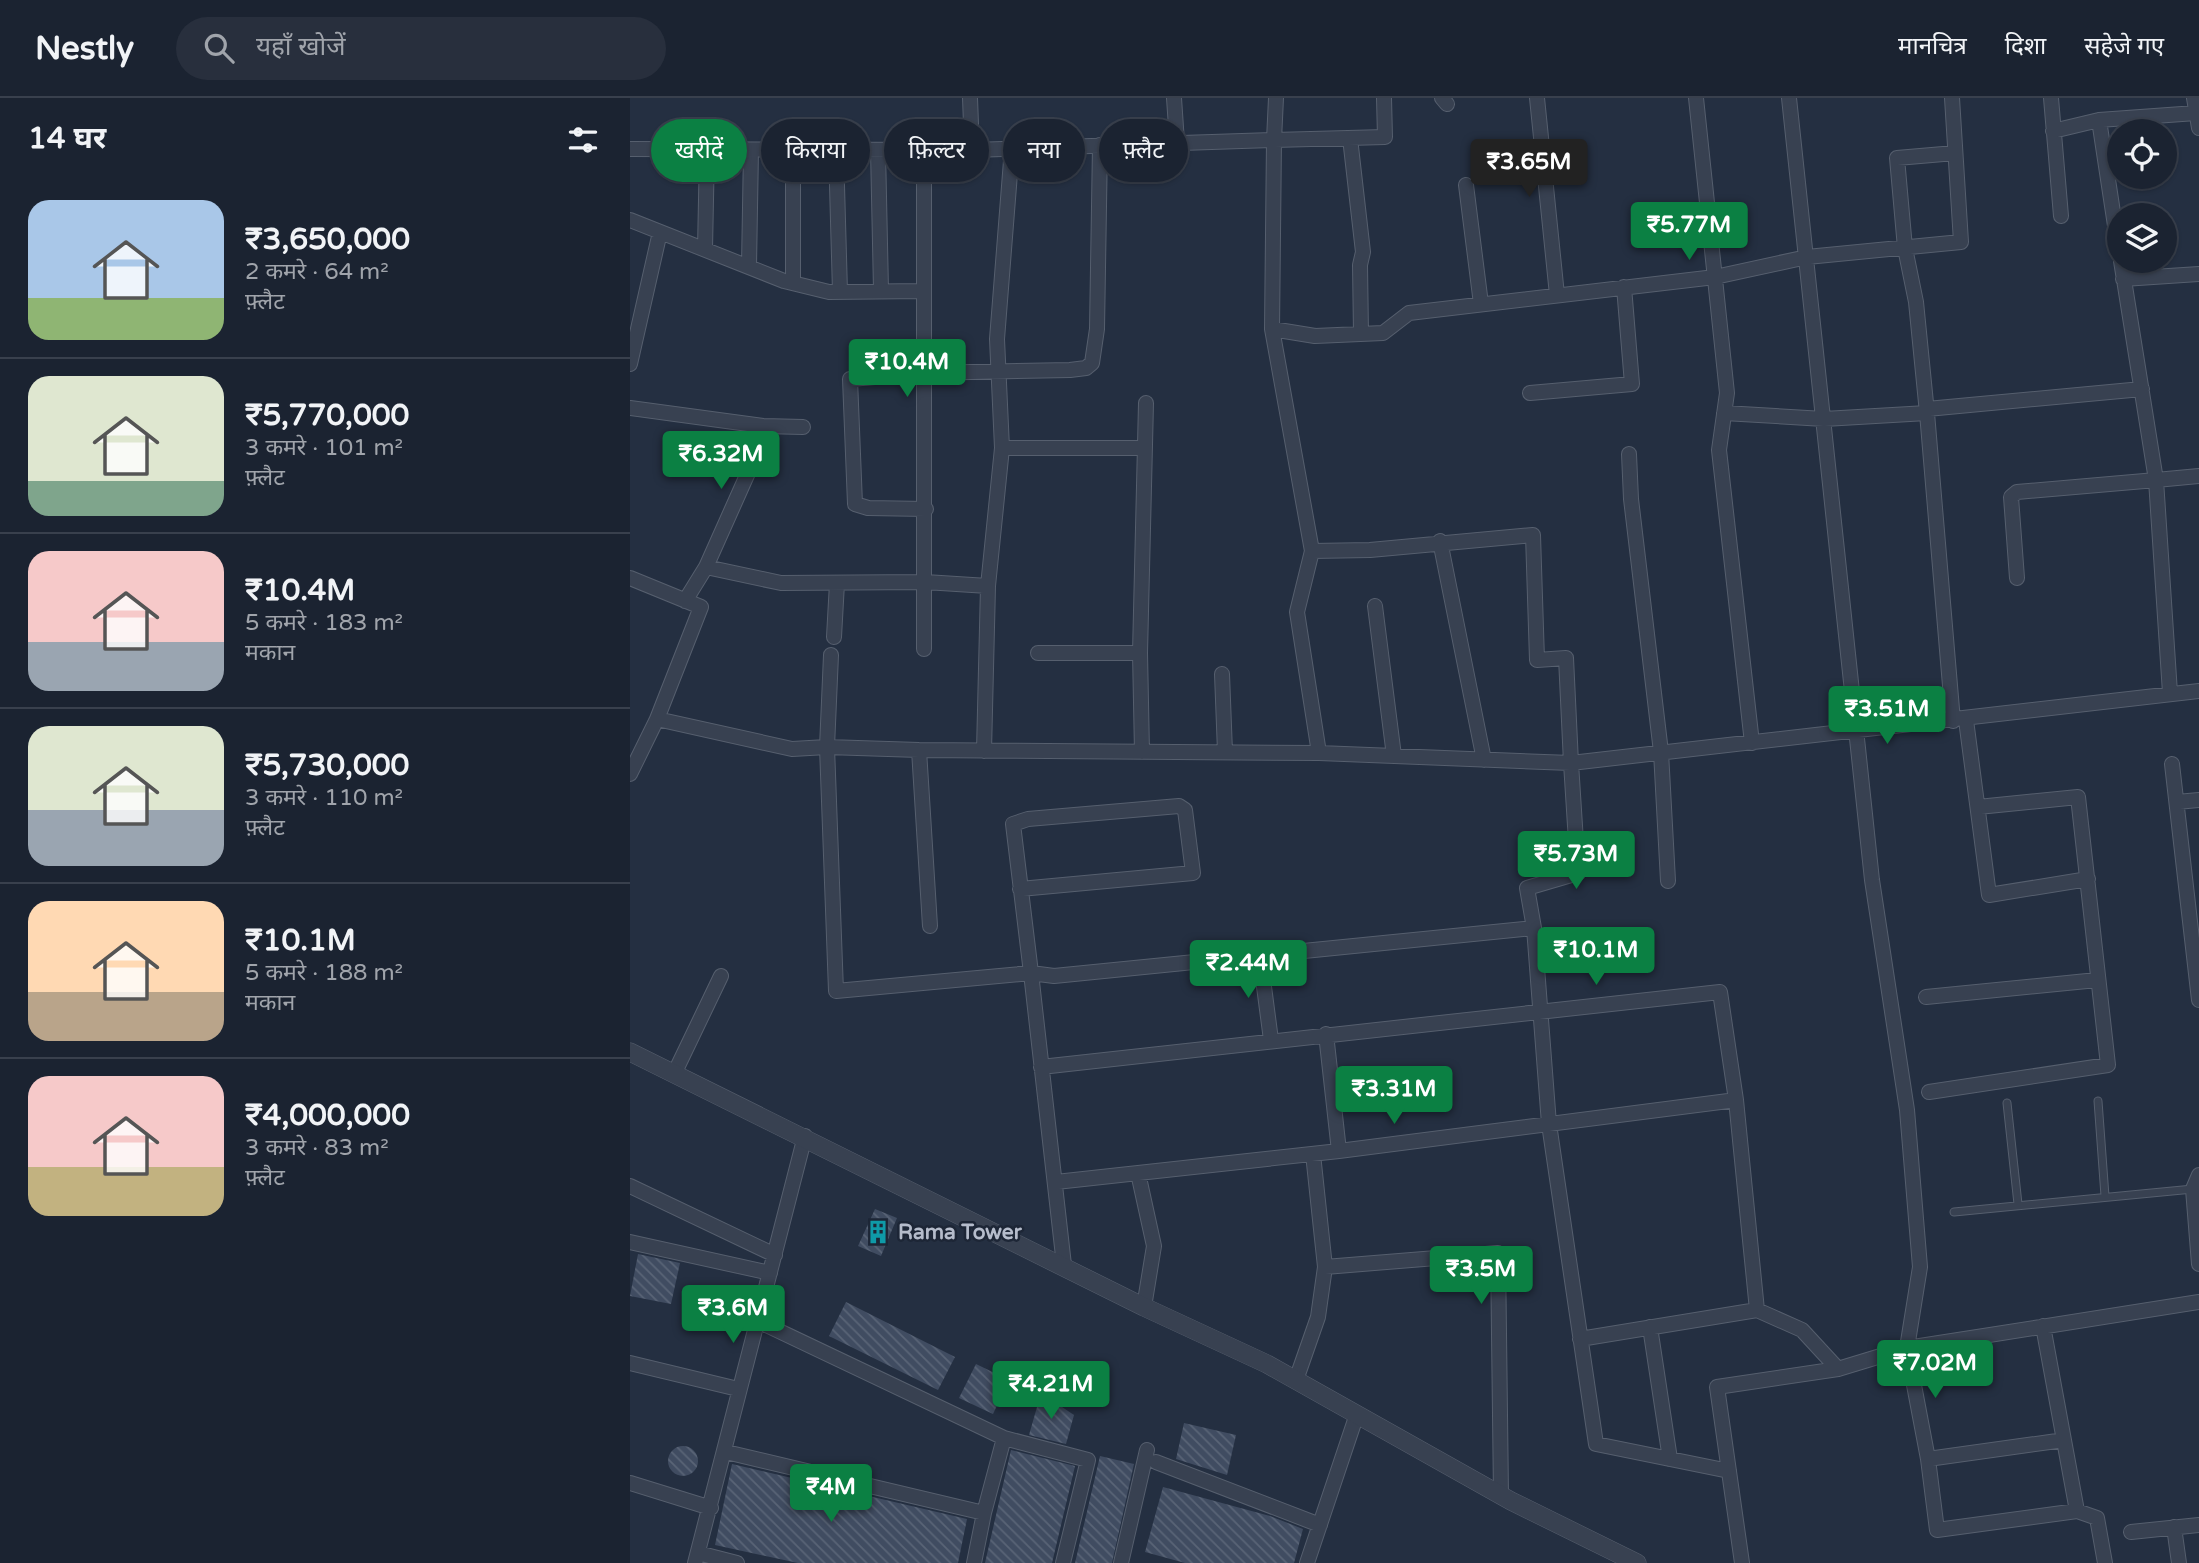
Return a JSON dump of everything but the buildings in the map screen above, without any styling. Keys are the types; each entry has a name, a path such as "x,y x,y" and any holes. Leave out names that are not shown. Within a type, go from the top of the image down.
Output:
{"street":[{"path":"970,98 971,119"},
{"path":"1174,98 1175,119"},
{"path":"1276,98 1272,329 1312,551 1297,612 1319,753"},
{"path":"1188,142 1385,137 1384,98"},
{"path":"1537,98 1557,295"},
{"path":"1696,98 1727,393 1719,450 1752,743"},
{"path":"1789,98 1872,880 1910,1149 1920,1267 1907,1348 1928,1459 1937,1530 2077,1511 2097,1518 2105,1563"},
{"path":"1272,329 1315,336 1383,333 1409,313 1715,277 1807,257 1961,242 1952,98"},
{"path":"2051,98 2061,216"},
{"path":"2053,131 2099,120 2195,105 2199,128"},
{"path":"2099,120 2112,203"},
{"path":"1349,138 1363,252 1360,265 1361,334"},
{"path":"630,149 651,149"},
{"path":"747,150 761,150"},
{"path":"749,267 751,150"},
{"path":"870,150 884,150"},
{"path":"878,150 881,290"},
{"path":"1955,153 1897,158 1905,248 1916,302 1959,721 1978,807 1989,895 2088,879"},
{"path":"705,249 706,182"},
{"path":"793,182 793,283"},
{"path":"837,182 841,292"},
{"path":"924,182 925,649"},
{"path":"984,751 988,586 1002,448 997,339 1009,182"},
{"path":"926,509 869,508 855,504 850,379 925,373 999,373 1086,368 1092,363 1097,329 1099,182"},
{"path":"1466,186 1481,304"},
{"path":"630,220 793,283 829,292 924,291"},
{"path":"630,364 660,232"},
{"path":"2122,273 2156,480 2170,693"},
{"path":"2123,279 2199,274"},
{"path":"1530,393 1632,384 1624,287"},
{"path":"1724,413 1824,418 1927,411 2142,389"},
{"path":"1142,752 1140,653 1146,403"},
{"path":"630,408 764,426 803,427"},
{"path":"685,601 706,567 752,464 764,426"},
{"path":"1002,448 1145,448"},
{"path":"1629,454 1633,520 1661,754 1668,881"},
{"path":"2017,578 2011,497 2017,492 2199,476"},
{"path":"1312,551 1370,550 1440,541 1533,535 1537,660 1566,658 1578,873 1527,888 1534,928 1538,1010 1549,1124 1596,1444 1729,1471"},
{"path":"1440,541 1484,760"},
{"path":"706,567 781,583 925,582 988,586"},
{"path":"630,578 701,607 657,719 630,774"},
{"path":"834,637 837,583"},
{"path":"1375,606 1394,756"},
{"path":"1038,653 1140,653"},
{"path":"831,655 827,747 836,991 1031,973 1054,976 1202,959 1259,956 1534,928"},
{"path":"1222,674 1225,752"},
{"path":"657,719 792,749 827,747 1319,753 1571,764 2199,691"},
{"path":"919,750 930,926"},
{"path":"2172,764 2193,890 2199,1000"},
{"path":"1929,1092 2108,1065 2078,797 1978,807"},
{"path":"2177,802 2199,800"},
{"path":"1020,889 1193,873 1185,810 1179,806 1165,807 1028,819 1013,824 1020,889 1031,973 1041,1067 1056,1182 1063,1265"},
{"path":"1259,956 1271,1040"},
{"path":"675,1072 721,976"},
{"path":"1926,997 2097,980"},
{"path":"1041,1067 1720,992 1736,1100 1757,1310"},
{"path":"1326,1034 1339,1151"},
{"path":"630,1052 1296,1380 1501,1495 1637,1563"},
{"path":"1056,1182 1339,1151 1736,1100"},
{"path":"737,1563 696,1558 726,1452 738,1389 805,1136"},
{"path":"1296,1380 1318,1317 1325,1267 1313,1154"},
{"path":"1138,1173 1154,1247 1144,1307"},
{"path":"2196,1182 2199,1264"},
{"path":"630,1186 775,1255"},
{"path":"630,1242 770,1273"},
{"path":"1325,1267 1498,1253 1501,1495"},
{"path":"1742,1563 1717,1387 1838,1369 1907,1348 2199,1302"},
{"path":"1580,1339 1757,1310 1802,1330 1838,1369"},
{"path":"758,1321 1004,1438 1088,1460 1063,1563"},
{"path":"2043,1326 2077,1511"},
{"path":"1650,1327 1670,1459"},
{"path":"630,1363 738,1389"},
{"path":"1307,1563 1357,1414"},
{"path":"974,1563 1004,1438"},
{"path":"1928,1459 2064,1440"},
{"path":"1121,1563 1146,1450"},
{"path":"726,1452 984,1513"},
{"path":"1156,1462 1320,1525"},
{"path":"630,1483 711,1508"},
{"path":"2131,1532 2199,1525"},
{"path":"2174,1527 2179,1563"}],"lane":[{"path":"2098,1101 2105,1196"},
{"path":"2007,1103 2018,1204"},
{"path":"1954,1212 2105,1196 2196,1182"}],"place":[{"name":"Rama Tower","path":"878,1232"}]}
